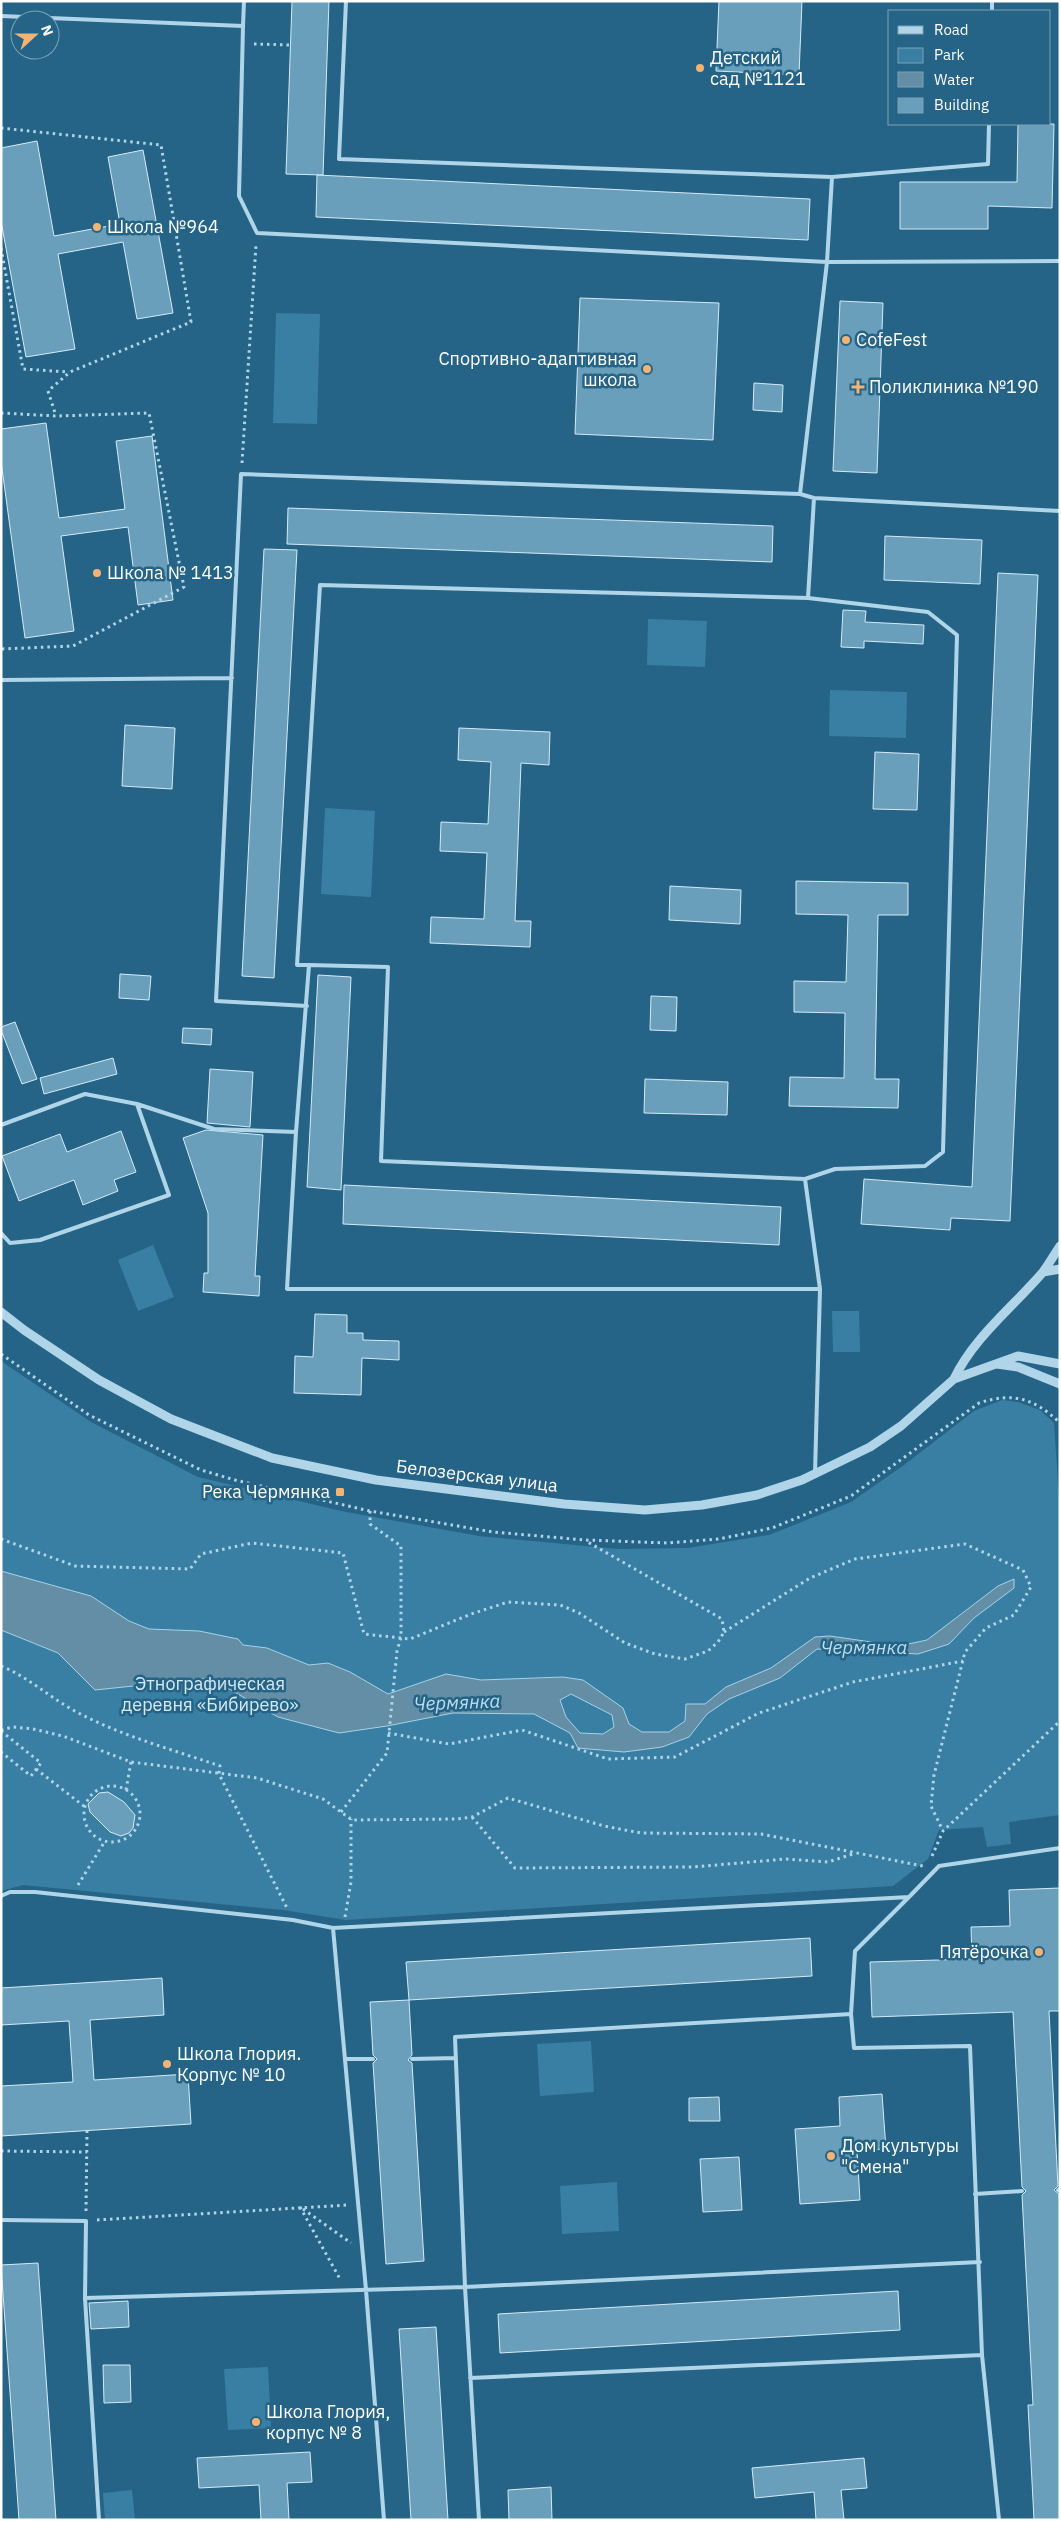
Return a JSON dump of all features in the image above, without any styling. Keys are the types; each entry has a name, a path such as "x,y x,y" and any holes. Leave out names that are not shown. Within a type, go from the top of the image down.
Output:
{"street":[{"name":"Белозерская улица","path":"954,1380 964,1360 1022,1293 1043,1272 1060,1246"},
{"path":"1043,1272 1060,1269"},
{"name":"Белозерская улица","path":"1,1312 24,1330 99,1380 171,1419 272,1458 376,1480 564,1504 646,1510 702,1505 757,1495 815,1475 870,1447 901,1426 954,1380 1018,1356 1060,1364"},
{"name":"Белозерская улица","path":"995,1364 1018,1367 1060,1384"}],"lane":[{"path":"244,1 239,196 257,233 828,262 1060,261"},
{"path":"346,1 339,160 832,177 988,164 989,125"},
{"path":"1,16 243,26"},
{"path":"800,494 828,262 832,177"},
{"path":"307,1006 216,1001 241,474 800,494 814,498 1060,511"},
{"path":"808,598 814,498"},
{"path":"320,585 808,598 928,612 957,635 943,1152 925,1166 835,1169 806,1179 380,1161 388,967 309,966 297,964 320,585"},
{"path":"1,680 232,678"},
{"path":"309,966 296,1132 287,1289 820,1289"},
{"path":"1,1125 86,1094 137,1104 214,1129 296,1132"},
{"path":"1,1234 10,1243 40,1240 169,1195 137,1104"},
{"path":"806,1179 820,1289 815,1475"},
{"path":"999,2520 982,2355 980,2262 975,2194 970,2046 854,2048 851,2014 855,1951 939,1866 1060,1848"},
{"path":"1,1896 10,1892 35,1892 293,1920 333,1928 909,1897"},
{"path":"333,1928 363,2252 384,2520"},
{"path":"478,2520 465,2287 455,2037 851,2014"},
{"path":"412,2059 456,2058"},
{"path":"345,2059 373,2059"},
{"path":"975,2194 1022,2191"},
{"path":"1,2220 86,2221 84,2298 99,2520"},
{"path":"84,2298 465,2287 980,2262"},
{"path":"470,2378 982,2355"}],"path":[{"path":"242,44 291,45"},
{"path":"1,128 161,145 191,322 70,372 48,391 56,416"},
{"path":"241,474 257,233"},
{"path":"1,248 23,369 70,372"},
{"path":"1,412 56,416 149,413 184,586 73,646 1,649"},
{"path":"1,1354 89,1415 201,1470 235,1480 370,1511 493,1532 585,1540 668,1543 719,1539 772,1528 851,1496 979,1403 1000,1396 1028,1401 1045,1409 1060,1423"},
{"path":"341,1812 387,1753 397,1651 401,1637 402,1546 370,1524 370,1511"},
{"path":"1,1539 75,1566 190,1569 201,1554 252,1543 343,1553 364,1634 410,1639 471,1614 508,1602 560,1606 579,1613 625,1642 655,1654 685,1658 708,1651 718,1642 724,1632 810,1578 855,1559 965,1544 1023,1570 1031,1587 1014,1615 986,1628 965,1652 934,1775 931,1806 943,1832"},
{"path":"585,1540 722,1619 724,1632"},
{"path":"388,1733 449,1744 522,1730 608,1760 675,1757 759,1713 853,1682 963,1661"},
{"path":"1,1666 16,1672 73,1710 123,1732 220,1766 219,1774 232,1796 293,1920"},
{"path":"927,1867 943,1832 1060,1721"},
{"path":"1,1730 13,1727 33,1728 63,1736 131,1762 257,1778 294,1788 323,1799 351,1819 457,1819 472,1817 508,1798 604,1826 641,1833 761,1834 927,1867 939,1866"},
{"path":"1,1730 41,1763 31,1776 1,1752"},
{"path":"126,1790 131,1762"},
{"path":"36,1769 85,1807"},
{"path":"106,1786 116,1786 126,1790 135,1798 140,1810 139,1822 133,1833 123,1840 104,1841 98,1839 89,1831 84,1819 85,1807 89,1798 97,1790 106,1786"},
{"path":"472,1817 515,1868 693,1867 786,1860 828,1862 857,1853"},
{"path":"343,1927 351,1882 351,1819"},
{"path":"78,1884 104,1841"},
{"path":"87,2131 86,2221 358,2204"},
{"path":"1,2151 86,2152"},
{"path":"300,2207 363,2252"},
{"path":"300,2207 346,2291"}],"green space":[{"path":"276,313 320,314 317,424 273,423"},
{"path":"648,619 707,621 705,667 647,665"},
{"path":"830,690 907,692 906,738 829,736"},
{"path":"325,808 375,811 371,897 321,894"},
{"path":"153,1245 174,1297 138,1311 118,1260"},
{"path":"832,1311 859,1311 860,1352 833,1352"},
{"name":"Этнографическая деревня «Бибирево»","path":"1,1361 91,1422 198,1477 341,1511 479,1536 618,1549 687,1548 769,1535 851,1502 904,1465 974,1411 1002,1400 1018,1402 1040,1410 1054,1423 1060,1513 1060,1815 1009,1822 1011,1844 987,1847 983,1827 939,1830 928,1859 893,1886 346,1920 283,1910 23,1885 1,1891"},
{"path":"591,2041 594,2092 540,2096 537,2044"},
{"path":"617,2182 619,2231 562,2234 560,2186"},
{"path":"268,2367 271,2428 228,2430 224,2369"},
{"path":"132,2490 135,2520 105,2520 103,2493"}],"water":[{"name":"Чермянка","path":"1,1571 91,1596 129,1621 149,1629 199,1631 238,1639 243,1645 267,1648 309,1665 328,1663 350,1672 388,1694 446,1674 481,1680 563,1677 583,1680 623,1708 629,1724 642,1732 669,1732 685,1721 686,1704 705,1704 726,1687 771,1668 815,1637 830,1636 899,1646 927,1640 998,1586 1014,1579 1014,1588 974,1618 949,1644 918,1654 817,1649 780,1678 729,1699 707,1714 689,1737 662,1747 624,1752 578,1748 570,1733 534,1714 453,1713 339,1733 278,1717 210,1678 95,1690 58,1653 1,1630","holes":["571,1694 612,1715 614,1727 603,1734 580,1733 566,1717 560,1700"]}],"building":[{"path":"292,1 329,1 323,175 286,174"},
{"path":"719,1 802,1 799,75 716,71"},
{"path":"1054,124 1052,208 988,206 988,229 900,229 900,182 1017,182 1018,125"},
{"path":"37,141 54,236 120,224 108,157 143,150 173,313 137,319 123,242 58,254 75,349 26,357 1,221 1,148"},
{"path":"317,175 810,199 808,240 316,217"},
{"name":"Спортивно-адаптивная школа","path":"580,298 719,303 713,440 575,434"},
{"name":"Поликлиника №190","path":"840,301 883,303 877,473 833,471"},
{"path":"754,383 783,385 782,412 753,410"},
{"path":"46,423 59,518 125,509 116,441 152,436 173,600 138,605 128,527 61,536 74,631 25,638 1,461 1,429"},
{"path":"288,508 773,526 772,562 287,544"},
{"path":"885,536 982,540 980,584 884,580"},
{"path":"264,549 297,550 274,978 242,976"},
{"path":"998,573 1038,575 1010,1221 951,1218 950,1230 861,1224 864,1179 972,1187"},
{"path":"843,610 866,611 865,622 924,625 923,644 864,641 864,648 841,647"},
{"path":"125,725 175,728 172,789 122,786"},
{"path":"459,728 550,732 549,765 521,763 515,921 531,921 530,947 430,943 431,917 484,919 487,853 440,851 441,822 488,824 491,762 458,760"},
{"path":"875,752 919,754 917,810 873,809"},
{"path":"796,881 908,883 908,915 878,915 875,1079 899,1079 898,1108 789,1106 790,1077 844,1078 845,1013 794,1012 794,981 846,982 848,915 796,914"},
{"path":"670,886 741,890 740,924 669,920"},
{"path":"120,974 151,976 149,1000 119,998"},
{"path":"318,975 351,977 341,1190 307,1187"},
{"path":"651,996 677,997 676,1031 650,1030"},
{"path":"15,1022 37,1079 22,1084 1,1030 1,1027"},
{"path":"183,1028 212,1029 211,1045 182,1043"},
{"path":"113,1058 117,1074 44,1094 40,1078"},
{"path":"210,1069 253,1072 250,1127 207,1123"},
{"path":"645,1079 728,1082 727,1115 644,1113"},
{"path":"206,1130 263,1135 255,1276 260,1276 259,1296 203,1292 204,1273 208,1273 208,1213 183,1138"},
{"path":"121,1131 136,1172 114,1180 118,1191 83,1205 74,1180 19,1201 2,1156 60,1134 67,1152"},
{"path":"344,1185 781,1207 779,1245 343,1224"},
{"path":"315,1314 347,1315 347,1333 363,1333 363,1340 399,1341 399,1360 362,1358 361,1395 294,1393 295,1356 313,1357"},
{"path":"108,1792 124,1802 135,1815 133,1828 129,1833 121,1836 110,1832 90,1812 88,1804 99,1793"},
{"path":"1060,1888 1060,2011 1049,2011 1058,2186 1054,2190 1059,2194 1060,2216 1060,2520 1034,2520 1028,2405 1033,2405 1022,2195 1026,2191 1022,2187 1013,2012 872,2017 870,1962 972,1959 971,1927 1010,1926 1009,1890"},
{"path":"810,1938 812,1976 409,2000 406,1962"},
{"path":"162,1978 164,2015 90,2020 94,2080 188,2074 191,2124 1,2136 1,2086 73,2082 69,2021 1,2025 1,1988"},
{"path":"409,2000 412,2055 408,2060 412,2063 424,2261 386,2264 373,2063 377,2059 373,2055 370,2002"},
{"path":"882,2094 886,2149 857,2150 860,2200 800,2204 795,2129 840,2126 839,2097"},
{"path":"719,2097 720,2121 689,2121 689,2098"},
{"path":"739,2157 742,2210 703,2212 700,2159"},
{"path":"38,2263 56,2520 19,2520 1,2265"},
{"path":"898,2291 900,2330 500,2353 498,2314"},
{"path":"128,2301 129,2327 91,2329 89,2303"},
{"path":"436,2327 448,2520 411,2520 399,2329"},
{"path":"103,2365 130,2365 131,2402 104,2403"},
{"path":"310,2452 312,2482 287,2483 289,2520 261,2520 259,2485 199,2488 197,2458"},
{"path":"864,2458 867,2488 841,2490 844,2520 816,2520 814,2492 755,2498 752,2468"},
{"path":"551,2487 552,2520 509,2520 508,2490"}],"place":[{"name":"Детский сад №1121","path":"700,68"},
{"name":"Школа №964","path":"97,227"},
{"name":"CofeFest","path":"846,340"},
{"name":"Спортивно-адаптивная школа","path":"647,369"},
{"name":"Поликлиника №190","path":"858,387"},
{"name":"Школа № 1413","path":"97,573"},
{"name":"Река Чермянка","path":"340,1492"},
{"name":"Пятёрочка","path":"1039,1952"},
{"name":"Школа Глория. Корпус № 10","path":"167,2064"},
{"name":"Дом культуры \"Смена\"","path":"831,2156"},
{"name":"Школа Глория, корпус № 8","path":"256,2422"}]}
